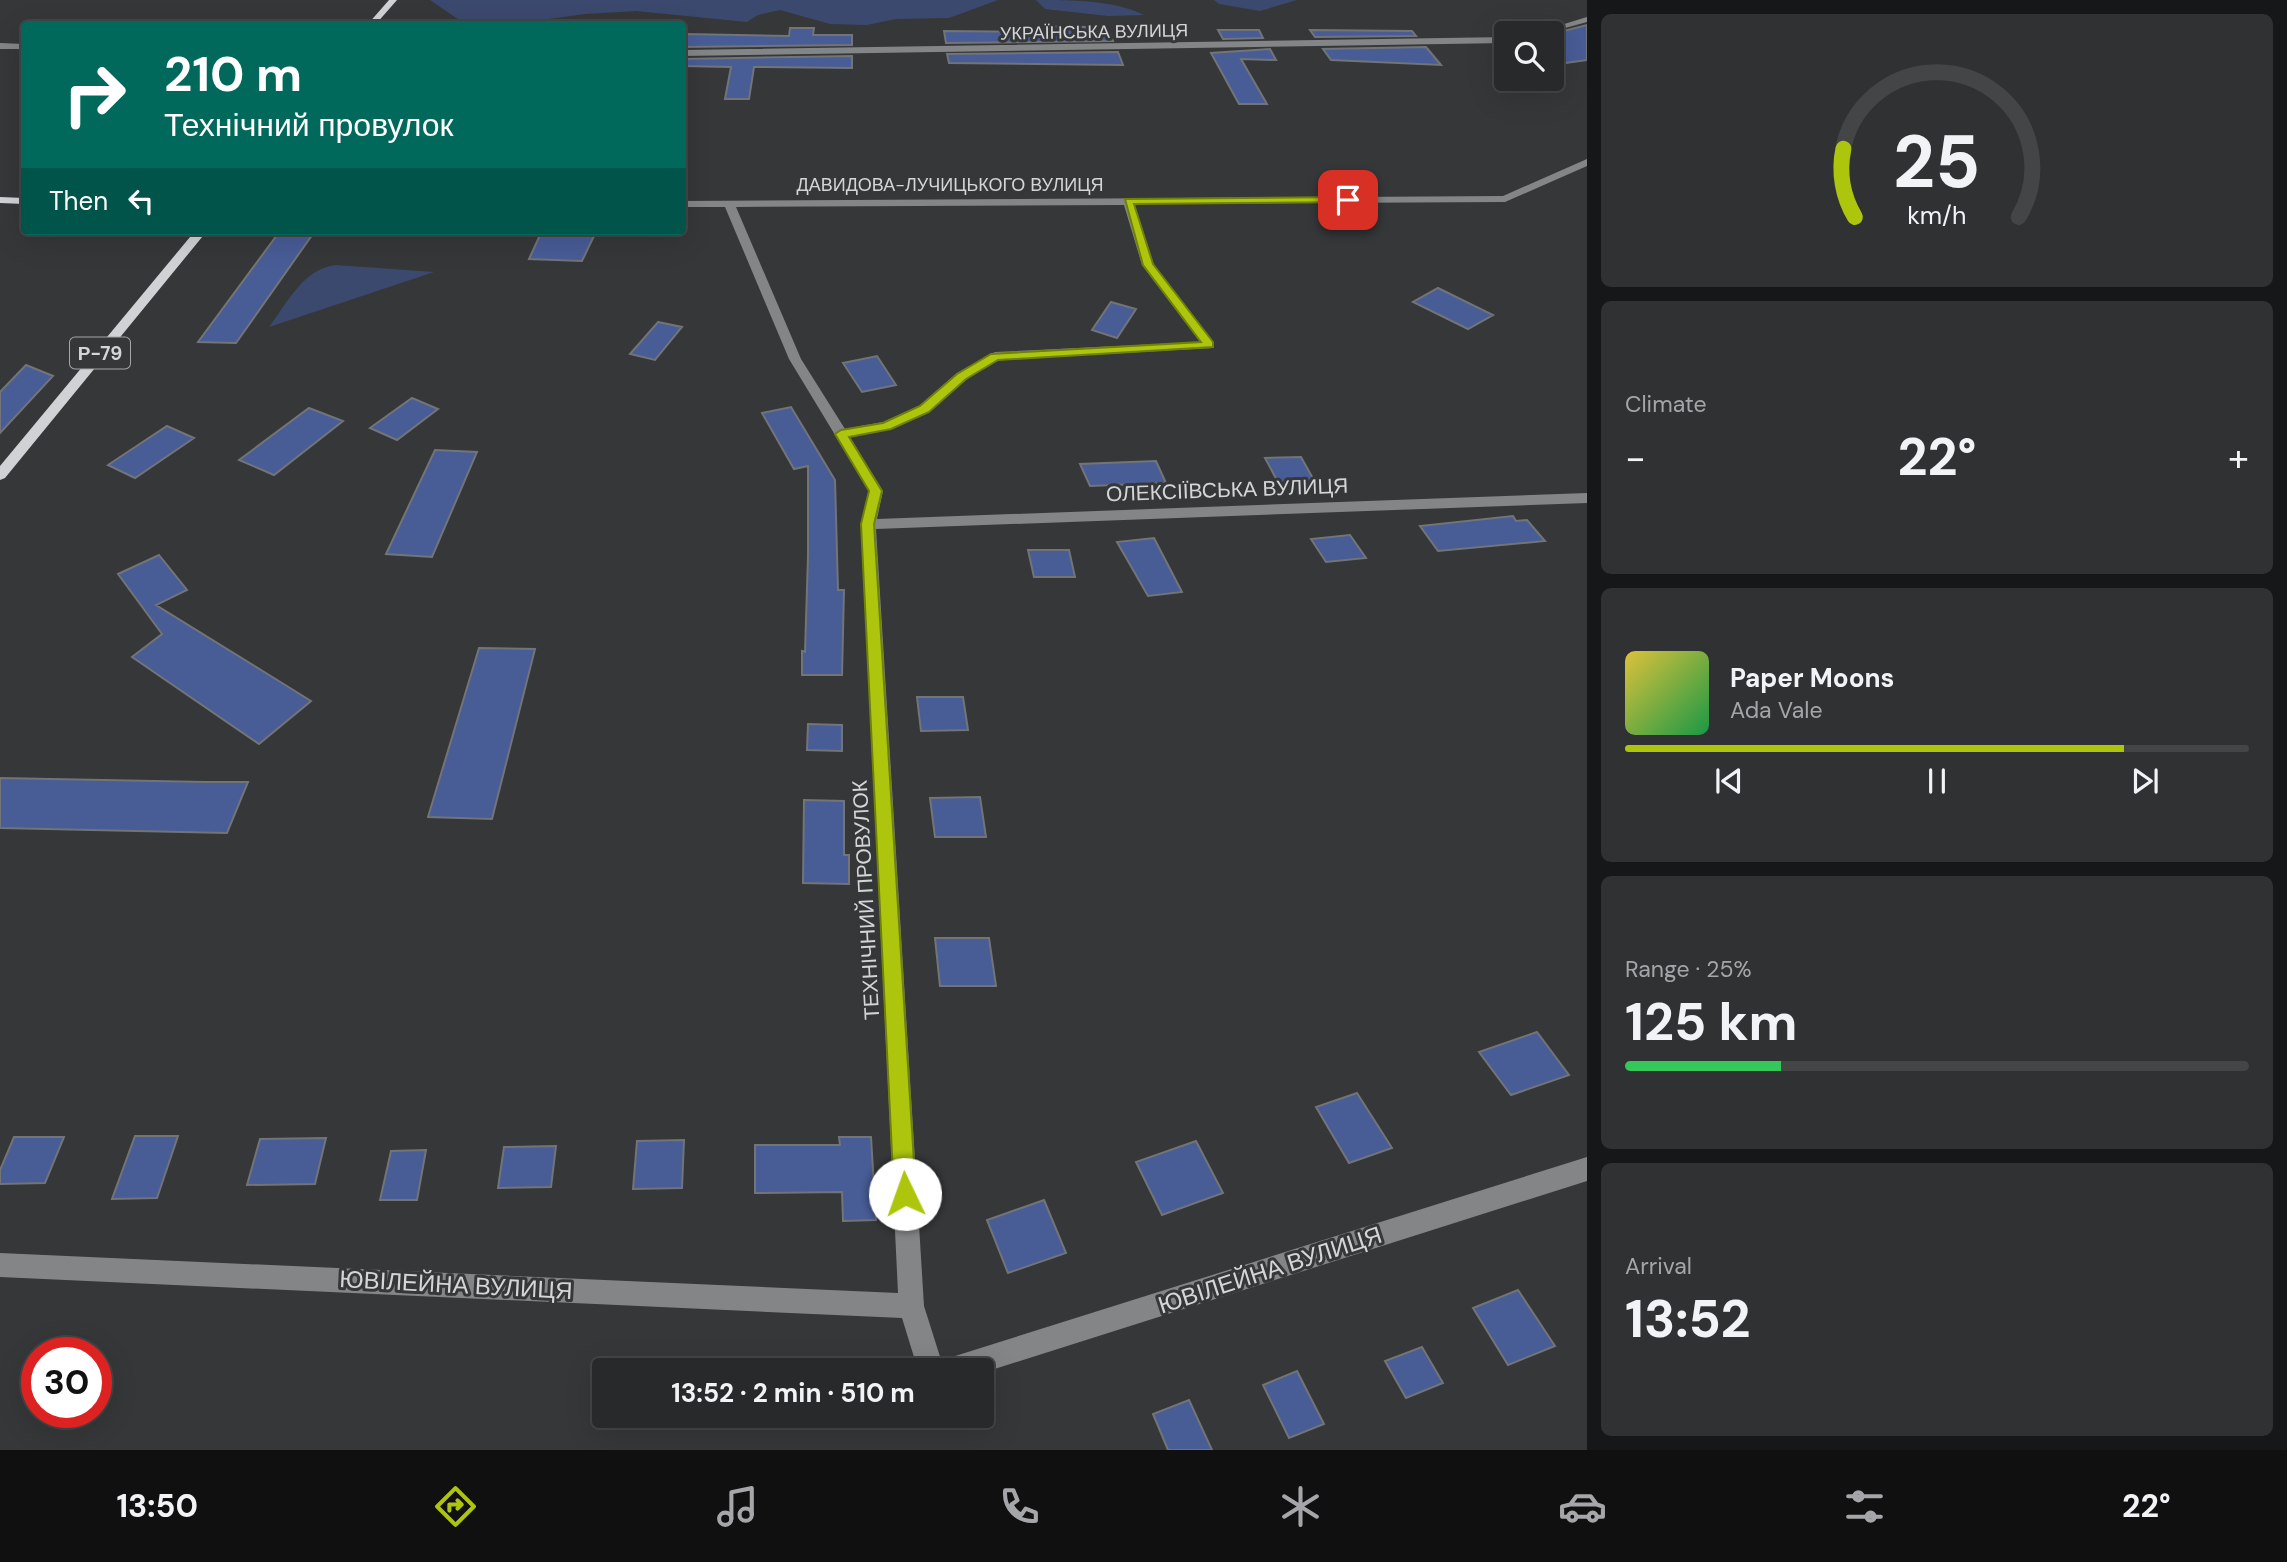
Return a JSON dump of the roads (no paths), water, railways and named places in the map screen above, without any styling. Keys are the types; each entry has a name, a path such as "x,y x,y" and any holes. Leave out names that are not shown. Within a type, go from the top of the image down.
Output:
{"main road":[{"path":"375,21 393,0"},
{"path":"0,200 21,201"},
{"name":"Р-79","path":"0,475 198,235"}],"street":[{"path":"1564,26 1587,19"},
{"name":"УКРАЇНСЬКА ВУЛИЦЯ","path":"686,53 1494,40"},
{"path":"0,46 21,47"},
{"name":"ДАВИДОВА-ЛУЧИЦЬКОГО ВУЛИЦЯ","path":"686,204 1505,199 1587,162"},
{"path":"841,434 886,426 925,409 962,376 995,356 1209,345 1148,265 1128,201"},
{"name":"ТЕХНІЧНИЙ ПРОВУЛОК","path":"729,203 795,359 876,491 868,524 911,1306 927,1358"},
{"name":"ОЛЕКСІЇВСЬКА ВУЛИЦЯ","path":"868,524 1587,498"},
{"name":"ЮВІЛЕЙНА ВУЛИЦЯ","path":"991,1358 1587,1169"},
{"name":"ЮВІЛЕЙНА ВУЛИЦЯ","path":"0,1265 911,1306"}]}
